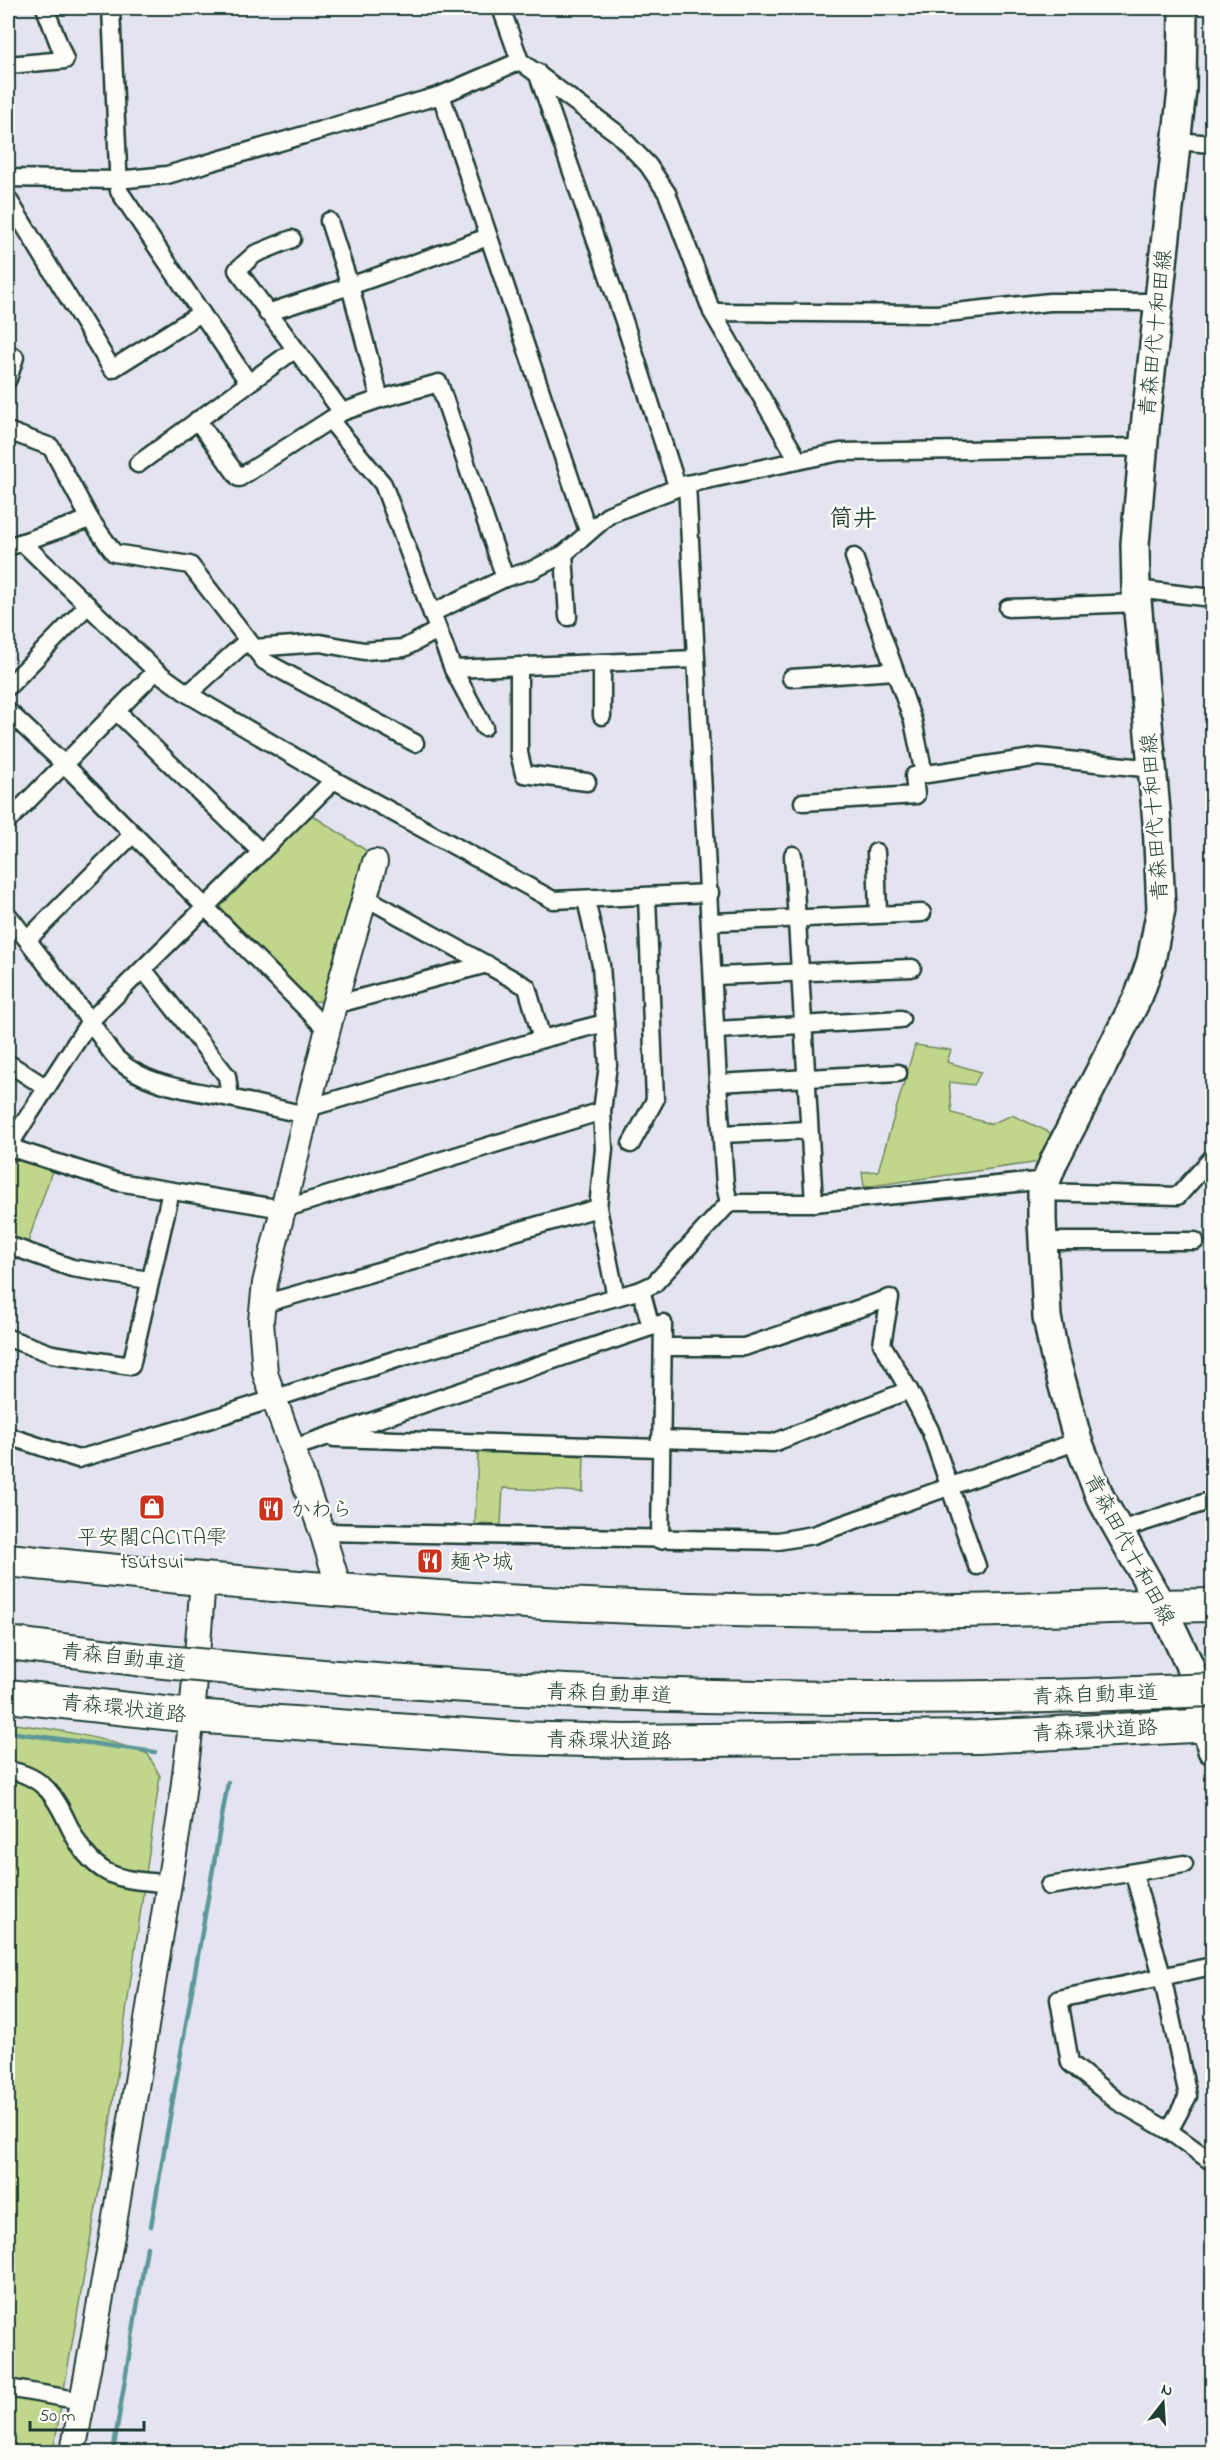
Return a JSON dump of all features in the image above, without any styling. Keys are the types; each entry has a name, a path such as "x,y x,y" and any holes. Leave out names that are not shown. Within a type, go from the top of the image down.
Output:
{"highway":[{"path":"8,1560 203,1581 340,1591 593,1604 886,1612 1212,1605"},
{"name":"青森自動車道","path":"8,1643 143,1660 252,1670 493,1688 719,1697 925,1699 1212,1690"},
{"name":"青森環状道路","path":"8,1696 192,1716 513,1738 624,1741 1211,1734"}],"main road":[{"name":"青森田代十和田線","path":"1183,8 1183,79 1143,447 1135,544 1137,596 1153,769 1161,909 1151,961 1123,1029 1054,1161 1045,1186 1043,1241 1047,1317 1054,1353 1078,1441 1092,1480 1117,1531 1161,1605 1189,1664 1211,1734"}],"street":[{"path":"8,65 65,60 45,8"},
{"path":"111,8 118,192 248,382"},
{"path":"501,8 520,61 588,114 618,134 648,165 667,193 712,312 798,460"},
{"path":"8,178 117,180 167,176 441,95 520,61"},
{"path":"537,72 682,485 712,922 724,1185 729,1203"},
{"path":"441,95 588,531"},
{"path":"1177,141 1212,144"},
{"path":"8,199 112,369 201,313"},
{"path":"329,221 350,286 380,399"},
{"path":"267,313 488,237"},
{"path":"292,239 255,254 237,270 294,350 383,484 453,669 484,727"},
{"path":"712,312 937,314 1050,302 1160,302"},
{"path":"138,464 294,350"},
{"path":"8,354 15,357 8,379"},
{"path":"197,420 239,478 336,416 380,399 439,383 505,578"},
{"path":"8,431 51,447 90,519 114,553 190,565 264,661 415,743"},
{"path":"432,613 505,578 532,570 564,554 610,514 682,485 840,452 1143,447"},
{"path":"15,545 90,519"},
{"path":"15,545 88,605 156,671 188,694 334,780 553,900 710,893"},
{"path":"564,554 568,617"},
{"path":"854,556 913,721 924,774"},
{"path":"1008,608 1137,596 1212,598"},
{"path":"8,687 88,605"},
{"path":"188,694 251,644 320,643 364,651 404,648 438,630"},
{"path":"453,669 695,659"},
{"path":"602,663 602,716"},
{"path":"519,666 519,753 524,774 587,782"},
{"path":"8,821 156,671"},
{"path":"791,678 895,671"},
{"path":"8,711 64,764 328,1031"},
{"path":"116,711 261,852"},
{"path":"803,802 916,795 914,776 1039,757 1153,769"},
{"path":"334,780 90,1022 45,1087 8,1147 118,1182 283,1209 602,1111"},
{"path":"28,939 133,834"},
{"path":"876,852 878,914"},
{"path":"793,855 802,972 814,1203"},
{"path":"340,1591 322,1532 266,1373 261,1344 265,1283 334,1005 375,862"},
{"path":"365,897 527,987 542,1039"},
{"path":"631,1144 655,1100 646,897"},
{"path":"586,900 601,965 608,1065 602,1111 604,1149 598,1208 616,1297"},
{"path":"712,922 922,913"},
{"path":"8,915 117,1059 135,1072 158,1083 230,1098 307,1111 542,1039 605,1023"},
{"path":"334,1005 487,964"},
{"path":"714,976 912,968"},
{"path":"143,969 227,1076 230,1098"},
{"path":"717,1030 901,1019"},
{"path":"8,1063 45,1087"},
{"path":"718,1083 807,1076 898,1073"},
{"path":"722,1134 809,1130"},
{"path":"8,1436 78,1459 404,1357 641,1290 654,1284 729,1203 814,1203 1045,1186 1178,1196 1212,1158"},
{"path":"8,1338 52,1354 130,1366 171,1191"},
{"path":"263,1304 598,1208"},
{"path":"1043,1241 1195,1241"},
{"path":"8,1245 72,1268 149,1280"},
{"path":"641,1290 651,1327"},
{"path":"663,1347 744,1347 890,1298 882,1344 930,1430 977,1566"},
{"path":"293,1448 663,1323 660,1540"},
{"path":"324,1438 773,1443 909,1390"},
{"path":"322,1532 778,1541 813,1535 1078,1441"},
{"path":"1117,1531 1212,1500"},
{"path":"73,2452 114,2230 170,1884 192,1716 203,1581"},
{"path":"8,1770 19,1772 46,1787 64,1810 81,1852 103,1870 123,1878 170,1884"},
{"path":"1048,1886 1134,1875 1185,1864"},
{"path":"1134,1875 1162,1976 1188,2090 1169,2131"},
{"path":"1212,1966 1059,1999 1070,2063 1118,2101 1169,2131 1212,2162"},
{"path":"8,2388 82,2401"}],"green space":[{"path":"312,815 367,851 322,1001 310,1002 221,912 221,900"},
{"path":"915,1045 951,1050 947,1062 981,1072 974,1085 949,1082 952,1113 991,1124 1012,1115 1051,1133 1040,1162 864,1187 862,1172 878,1171"},
{"path":"16,1159 52,1171 28,1242 8,1236 8,1163"},
{"path":"478,1451 584,1456 583,1492 503,1488 501,1525 475,1524"},
{"path":"8,1723 79,1734 131,1748 148,1754 160,1776 107,2145 53,2452 8,2452"}],"waterway":[{"path":"8,1732 155,1752"},
{"path":"151,2226 228,1782"},
{"path":"113,2452 147,2247"}],"place":[{"name":"平安閣CACITA雫 tsutsui","path":"152,1507"},
{"name":"かわら","path":"271,1509"},
{"name":"麺や城","path":"430,1561"}],"district":[{"name":"筒井","path":"853,518"}]}
